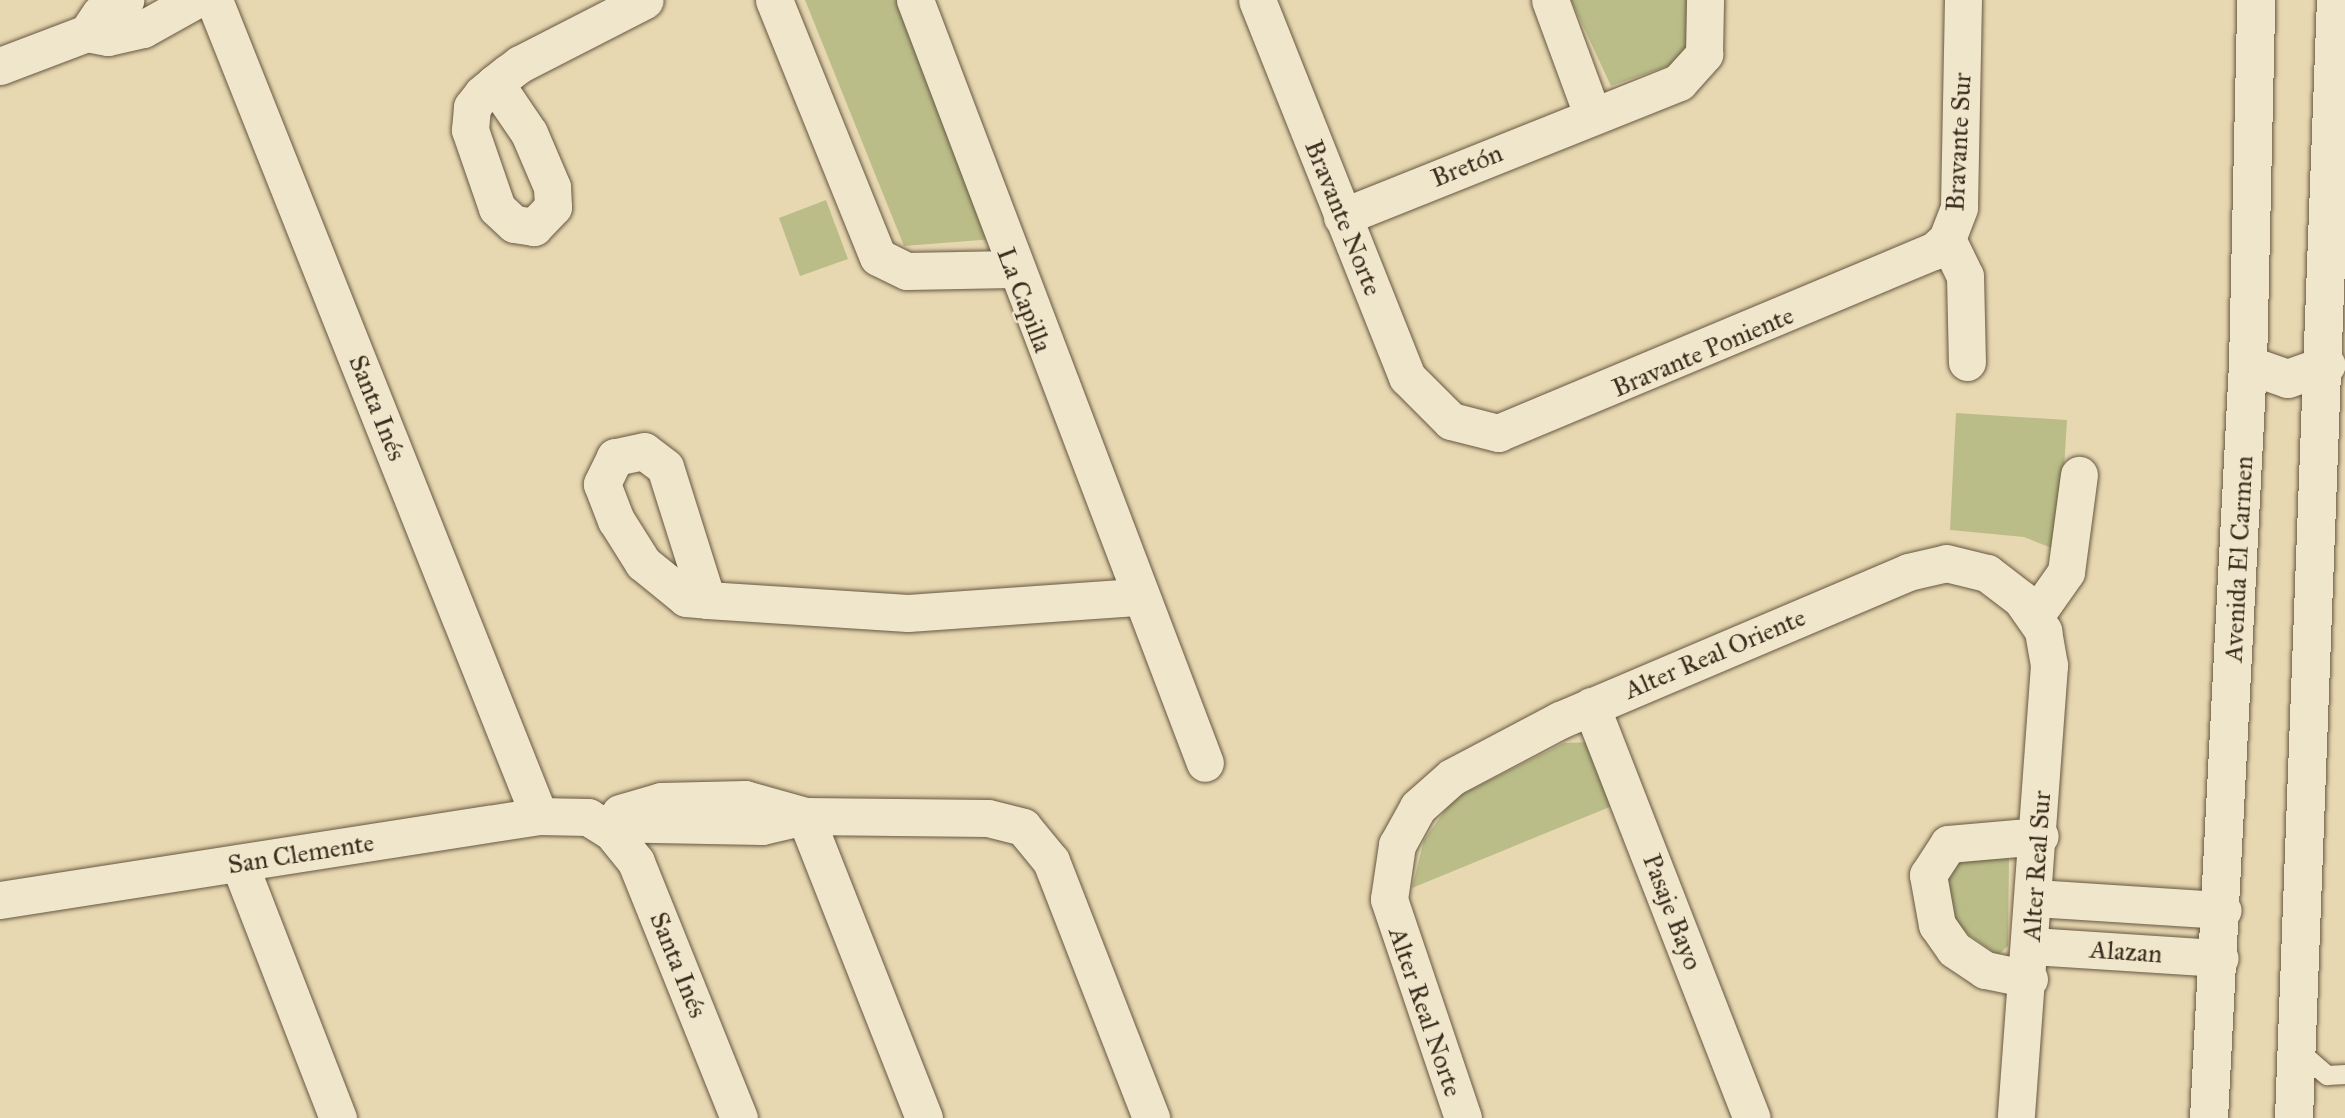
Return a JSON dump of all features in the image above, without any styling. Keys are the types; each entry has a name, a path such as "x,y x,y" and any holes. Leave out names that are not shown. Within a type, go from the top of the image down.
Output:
{"street":[{"path":"87,33 100,14 125,0"},
{"path":"0,66 87,33 121,36 195,0"},
{"name":"Santa Inés","path":"214,0 540,816"},
{"path":"495,83 543,50 645,0"},
{"path":"774,0 878,257 906,271 1012,269"},
{"name":"La Capilla","path":"915,0 1012,269 1205,764"},
{"name":"Bravante Norte","path":"1257,0 1407,377 1451,421"},
{"path":"1550,0 1592,114"},
{"name":"Bretón","path":"1342,217 1690,75 1704,54 1705,0"},
{"name":"Bravante Sur","path":"1964,0 1959,207 1947,239 1965,276 1967,362"},
{"name":"Avenida El Carmen","path":"2209,1118 2223,910 2248,365 2256,0"},
{"path":"2294,1118 2327,365 2336,0"},
{"name":"Bravante Poniente","path":"1451,421 1483,433 1521,429 1918,260 1947,239"},
{"path":"2248,365 2288,379 2327,365"},
{"path":"2035,616 2066,572 2079,475"},
{"name":"Alter Real Oriente","path":"1406,823 1452,777 1591,706 1926,565 1987,573 2035,616"},
{"path":"707,600 908,613 1139,597"},
{"name":"Alter Real Sur","path":"2016,1118 2040,836 2049,664 2035,616"},
{"name":"Pasaje Bayo","path":"1591,706 1752,1118"},
{"path":"600,823 645,804 687,799 768,802 805,816 988,818 1023,827 1051,861 1151,1118"},
{"name":"San Clemente","path":"0,900 540,816 569,814 600,823"},
{"path":"805,816 924,1118"},
{"name":"Santa Inés","path":"600,823 636,862 739,1118"},
{"name":"Alter Real Norte","path":"1406,823 1391,872 1392,921 1463,1118"},
{"name":"Alazan","path":"2040,836 1948,844 1928,875 1937,925 1954,949 1985,970 2030,963 2220,958"},
{"path":"239,863 338,1118"},
{"name":"Alazan","path":"2035,898 2223,910"}],"lane":[{"path":"2298,1050 2314,1068 2345,1074"}],"green space":[{"path":"805,0 898,0 994,239 904,246"},
{"path":"1571,0 1694,0 1688,59 1611,86"},
{"path":"826,200 848,259 800,276 779,218"},
{"path":"1956,413 2067,420 2059,551 2024,537 1950,530"},
{"path":"1590,742 1617,804 1412,888 1424,840 1454,798 1564,743"},
{"path":"1957,855 2009,857 2008,946 1998,955 1955,925 1945,868"}]}
